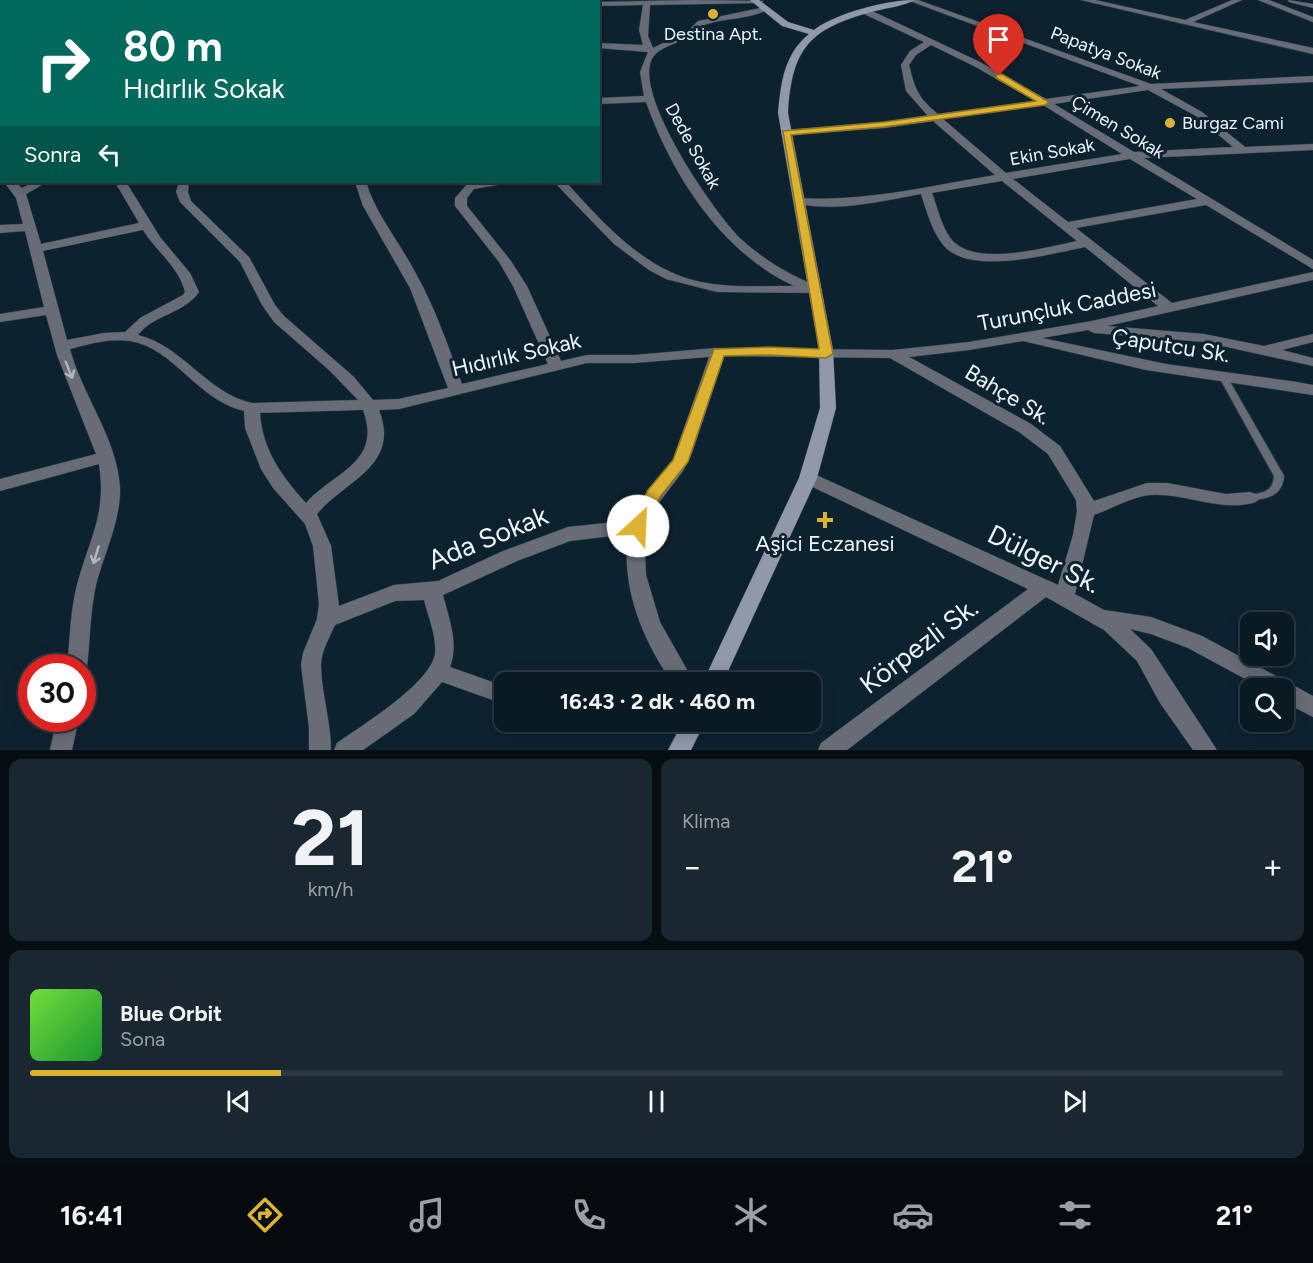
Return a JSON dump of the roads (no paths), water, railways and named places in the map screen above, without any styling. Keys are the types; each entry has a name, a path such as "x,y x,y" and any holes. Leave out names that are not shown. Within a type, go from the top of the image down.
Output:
{"street":[{"path":"717,672 808,478 828,408 826,354 786,133 783,92 786,73 798,47 814,33 834,22 911,0"},
{"name":"Papatya Sokak","path":"911,0 1115,72 1151,87 1199,114 1242,150"},
{"path":"1085,0 1313,51"},
{"path":"1184,23 1238,0"},
{"path":"1262,0 1313,20"},
{"path":"1292,0 1313,6"},
{"path":"600,4 647,3 694,10 760,3"},
{"path":"647,3 643,39 651,50"},
{"path":"694,10 760,3 785,24 814,33"},
{"path":"600,45 651,50 691,33 694,10"},
{"name":"Çimen Sokak","path":"867,12 977,64 1045,102 1313,265"},
{"path":"1279,44 1313,41"},
{"path":"930,42 908,58 905,71 916,99 1004,177 1169,308"},
{"name":"Dede Sokak","path":"651,50 644,75 650,99 663,132 712,214 737,242 774,270 791,281 815,290"},
{"path":"786,133 853,128 1151,87 1313,79"},
{"path":"600,101 650,99"},
{"name":"Ekin Sokak","path":"799,201 846,202 1132,155 1313,147"},
{"path":"36,183 14,187 30,227 61,346 105,457 111,486 110,509 86,587 79,654"},
{"path":"122,183 157,242 183,272 192,292 186,301 140,322 129,337"},
{"path":"184,183 183,196 192,210 245,260 253,271 262,296 278,318 350,382 369,406 375,421 369,458 363,467 326,493 307,514"},
{"path":"360,183 368,208 395,246 424,303 456,390"},
{"path":"561,183 633,255 672,278 708,287 815,290"},
{"path":"473,184 460,198 461,206 505,261 520,286 556,365"},
{"path":"925,190 949,244 962,253 997,258 1089,243"},
{"path":"1066,226 1208,201"},
{"path":"36,249 147,225"},
{"path":"0,229 30,227"},
{"name":"Turunçluk Caddesi","path":"826,354 893,354 1023,338 1313,276"},
{"path":"0,318 52,310"},
{"path":"1076,328 1204,338 1313,362"},
{"path":"61,346 129,337 151,343 233,404 252,408 253,428 269,469 279,484 307,514 318,531 322,546 329,604 327,619 313,653 311,665 320,728 320,750"},
{"name":"Çaputcu Sk.","path":"1023,338 1144,365 1286,384 1313,390"},
{"path":"1266,350 1313,339"},
{"name":"Hıdırlık Sokak","path":"252,408 307,405 369,406 406,402 587,359 634,359 718,352 769,351 826,354"},
{"path":"676,672 665,657 644,607 636,569 635,541 638,526 654,494 680,462 718,352"},
{"name":"Bahçe Sk.","path":"893,354 1041,438 1054,450 1080,489 1085,500 1086,511 1082,536 1064,597"},
{"path":"0,485 105,457"},
{"name":"Dülger Sk.","path":"808,478 1064,597 1102,618 1130,640 1144,655 1168,696 1206,750"},
{"path":"1086,511 1147,489 1167,489 1226,500 1250,498"},
{"name":"Ada Sokak","path":"327,619 394,593 432,591 466,578 510,555 568,534 638,526"},
{"name":"Körpezli Sk.","path":"829,750 1044,588"},
{"path":"345,750 406,707 438,672 445,654 444,640 432,591"},
{"path":"1102,618 1129,619 1157,626 1192,640 1262,678"},
{"path":"438,672 494,692"},
{"path":"1294,697 1313,707"},
{"path":"61,750 65,732"},
{"path":"679,750 689,732"}],"lane":[{"path":"1222,375 1279,476 1279,486 1274,492 1250,498"}],"place":[{"name":"Destina Apt.","path":"713,14"},
{"name":"Burgaz Cami","path":"1170,123"},
{"name":"Aşici Eczanesi","path":"825,520"}]}
